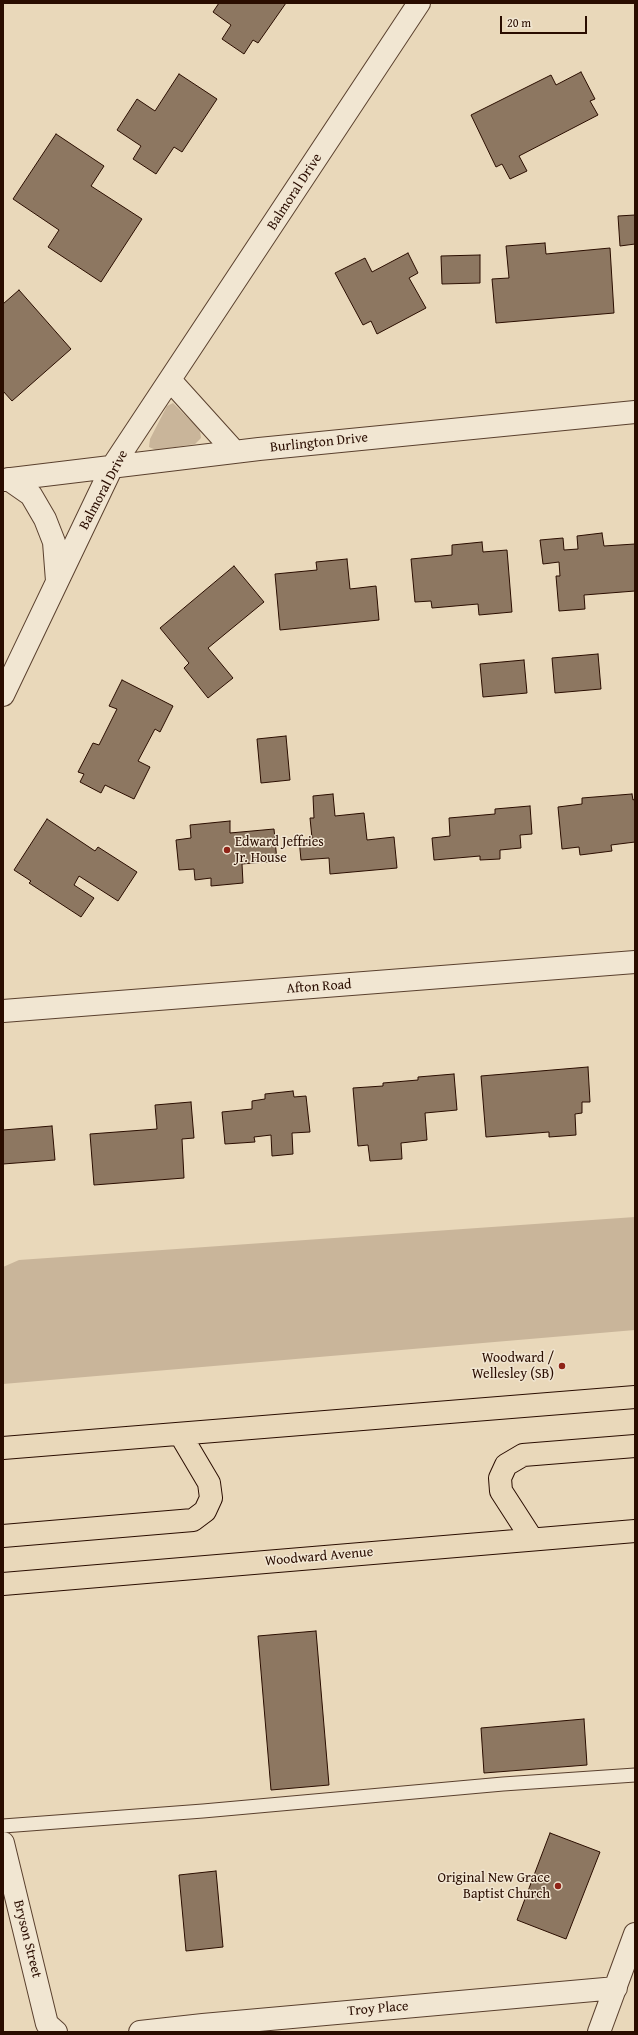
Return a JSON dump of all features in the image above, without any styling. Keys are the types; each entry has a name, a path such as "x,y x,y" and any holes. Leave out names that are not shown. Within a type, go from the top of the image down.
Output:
{"main road":[{"path":"3,1448 635,1397"},
{"path":"3,1536 193,1520 205,1511 211,1498 210,1483 180,1434"},
{"path":"532,1539 501,1491 500,1478 506,1465 523,1455 635,1446"},
{"name":"Woodward Avenue","path":"3,1584 635,1531"}],"street":[{"name":"Balmoral Drive","path":"3,695 112,467 419,3"},
{"path":"170,380 235,452"},
{"name":"Burlington Drive","path":"6,480 235,452 635,412"},
{"name":"Balmoral Drive","path":"6,480 31,495 45,519 54,542 57,582"},
{"name":"Afton Road","path":"3,1011 635,962"},
{"name":"Bryson Street","path":"3,1843 47,2024 56,2032"},
{"path":"599,2032 635,1934"},
{"name":"Troy Place","path":"140,2032 616,1988"}],"lane":[{"path":"3,1826 203,1812 503,1784 635,1775"}],"shaded area":[{"path":"173,403 200,430 201,438 195,444 156,450 149,447 150,439 167,406"},
{"path":"635,1217 635,1330 3,1384 3,1267 19,1260"}],"building":[{"path":"219,3 286,3 258,43 253,40 244,54 222,39 231,25 213,12"},
{"path":"581,72 595,99 590,101 598,115 519,156 527,171 510,179 502,164 496,167 471,115 551,75 556,85"},
{"path":"179,74 217,99 182,152 174,147 156,174 133,159 141,146 117,130 137,99 155,111"},
{"path":"56,134 104,166 91,186 142,219 101,282 48,247 59,230 13,199"},
{"path":"635,215 635,244 620,246 618,216"},
{"path":"545,243 546,254 610,248 614,313 496,323 492,279 509,278 506,246"},
{"path":"408,253 418,273 409,278 426,308 377,334 371,321 363,325 335,273 365,258 372,272"},
{"path":"480,255 480,283 442,284 441,256"},
{"path":"19,290 71,349 12,401 3,391 3,304"},
{"path":"602,533 604,546 635,544 635,591 584,595 585,609 559,611 556,576 560,576 559,562 543,564 540,540 563,538 564,550 578,549 577,536"},
{"path":"482,542 483,552 507,550 512,612 479,615 478,604 432,608 431,601 415,602 411,559 452,555 452,545"},
{"path":"347,559 350,589 376,586 379,620 280,630 275,574 317,570 316,562"},
{"path":"234,566 264,602 208,648 233,678 208,698 184,668 189,663 160,628"},
{"path":"598,654 601,689 555,693 552,658"},
{"path":"524,660 527,693 483,697 480,664"},
{"path":"122,680 173,706 160,732 155,729 138,761 150,767 134,799 105,785 101,793 80,782 84,774 78,772 93,743 99,745 117,709 109,706"},
{"path":"286,736 290,780 261,783 257,739"},
{"path":"333,794 335,816 364,813 367,840 394,837 397,868 330,874 329,858 301,860 299,839 312,838 310,818 314,818 313,796"},
{"path":"632,794 633,800 635,799 635,842 611,845 612,851 580,855 579,847 562,849 558,807 582,804 582,798"},
{"path":"530,806 532,834 520,835 521,848 500,850 500,859 480,860 480,856 434,860 432,838 450,836 449,818 495,814 495,809"},
{"path":"47,819 95,851 98,847 137,872 118,901 79,876 74,885 94,898 81,917 29,883 31,881 14,870"},
{"name":"Edward Jeffries Jr. House","path":"230,821 230,833 274,829 277,861 242,864 243,883 211,886 211,878 195,880 194,869 179,870 176,840 191,838 190,825"},
{"path":"588,1067 590,1102 582,1102 582,1113 575,1114 576,1135 549,1137 549,1132 486,1137 481,1076"},
{"path":"454,1074 457,1110 425,1113 427,1140 401,1143 402,1159 370,1161 368,1145 358,1146 353,1088 383,1086 383,1083 418,1080 418,1077"},
{"path":"293,1091 294,1097 306,1096 310,1132 292,1133 293,1154 272,1156 271,1135 254,1137 255,1142 225,1144 222,1112 252,1109 252,1101 265,1099 265,1094"},
{"path":"191,1102 194,1138 182,1139 184,1178 94,1185 90,1134 157,1129 155,1105"},
{"path":"52,1126 55,1160 3,1164 3,1130"},
{"path":"316,1631 329,1785 271,1790 258,1636"},
{"path":"584,1719 587,1765 484,1773 481,1728"},
{"name":"Original New Grace Baptist Church","path":"550,1833 600,1852 566,1939 517,1920"},
{"path":"216,1871 223,1947 186,1951 179,1875"}],"place":[{"name":"Edward Jeffries Jr. House","path":"227,850"},
{"name":"Woodward / Wellesley (SB)","path":"562,1366"},
{"name":"Original New Grace Baptist Church","path":"558,1886"}]}
